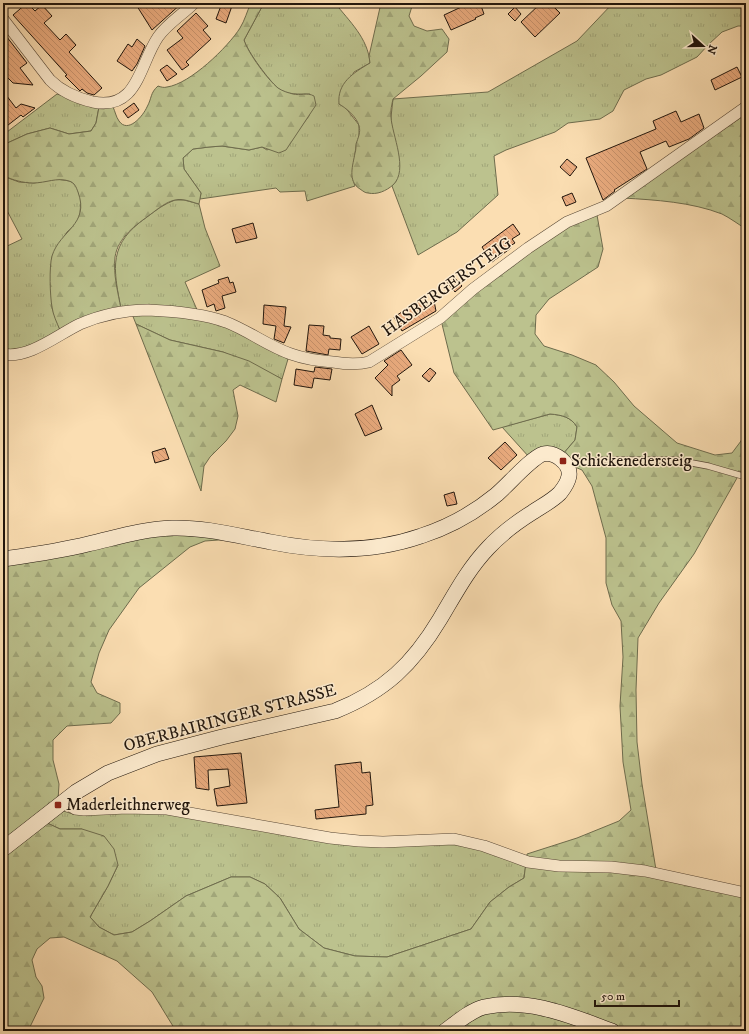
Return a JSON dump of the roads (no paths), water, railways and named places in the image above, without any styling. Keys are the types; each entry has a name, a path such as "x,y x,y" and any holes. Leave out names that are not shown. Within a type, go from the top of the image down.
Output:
{"street":[{"path":"3,19 50,80 59,88 82,100 109,103 120,101 126,96 134,86 159,36 194,3"},
{"name":"HASBERGERSTEIG","path":"3,354 15,355 30,352 67,330 93,319 120,313 148,310 188,314 224,322 284,351 306,358 347,364 369,362 440,318 474,289 567,222 606,206 746,107"},
{"path":"3,559 84,545 139,532 171,528 201,530 316,549 356,549 378,547 399,543 421,536 461,519 496,495 529,464 543,454 549,454 556,457 563,461 567,466"},
{"name":"OBERBAIRINGER STRASSE","path":"3,849 65,800 86,785 108,773 157,754 222,737 335,711 353,704 371,694 403,670 416,655 437,624 465,576 478,558 493,542 561,492 569,476 567,466"},
{"path":"65,800 75,809 168,809 330,838 358,841 383,842 454,839 484,846 528,862 559,866 611,867 637,870 746,893"},
{"path":"445,1031 466,1016 483,1007 506,1005 529,1006 551,1010 612,1031"}],"lane":[{"path":"567,466 579,462 603,460 676,460 708,466 746,477"}],"place":[{"name":"Schickenedersteig","path":"563,461"},
{"name":"Maderleithnerweg","path":"58,805"}]}
